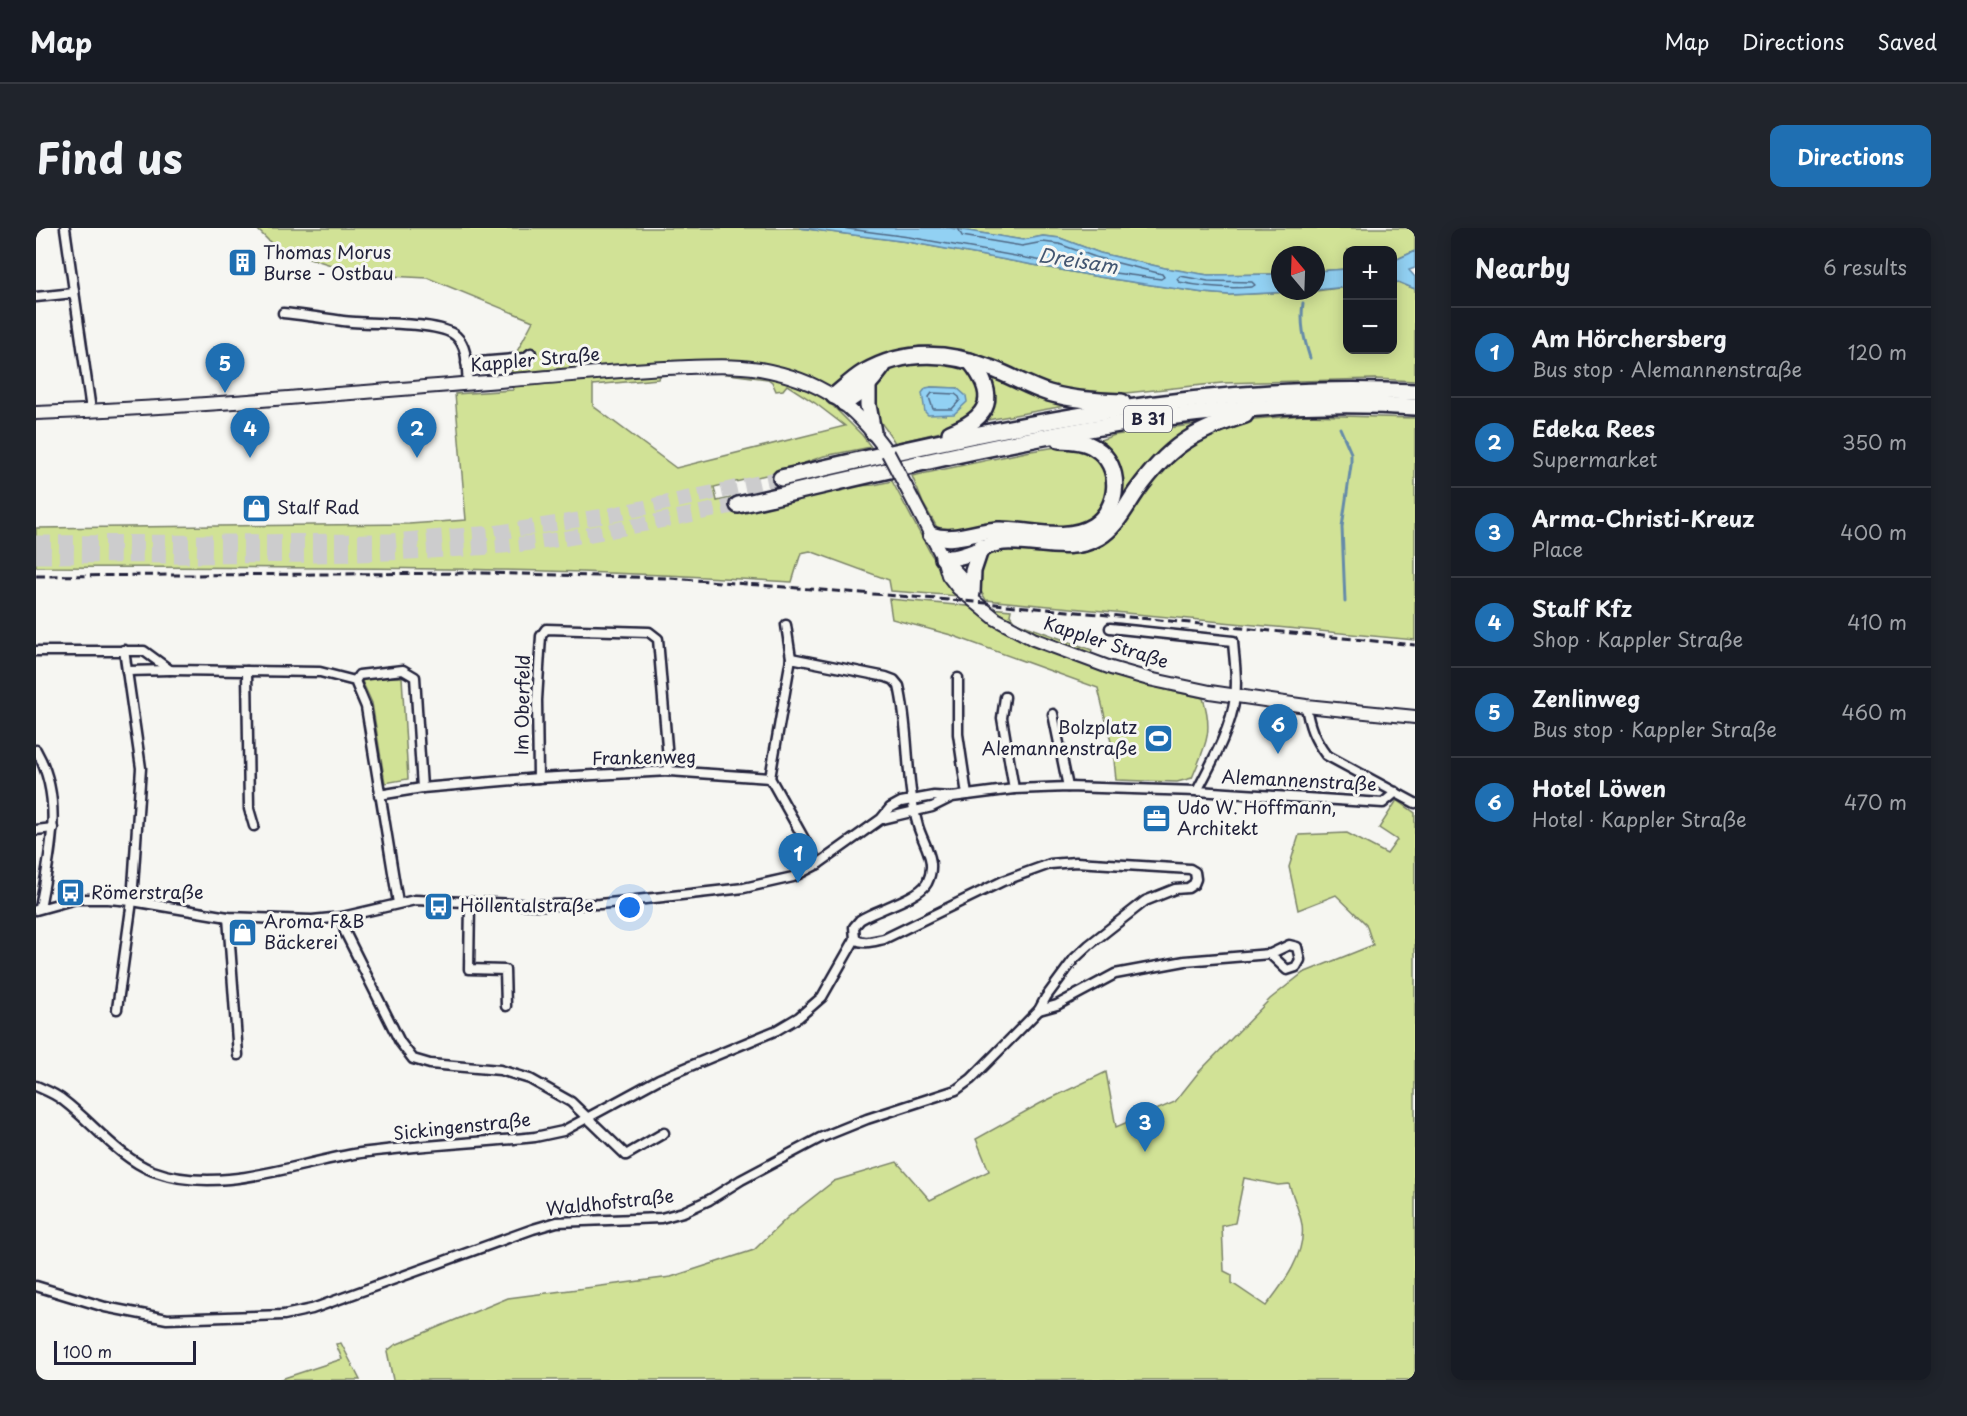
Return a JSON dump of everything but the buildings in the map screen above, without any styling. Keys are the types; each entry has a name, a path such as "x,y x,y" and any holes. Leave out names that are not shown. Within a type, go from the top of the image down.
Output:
{"highway":[{"path":"839,399 863,373 901,358 943,355 990,368 1047,392 1064,396 1146,404"},
{"name":"B 31","path":"913,448 967,427 981,414 986,401 984,382 970,361"},
{"path":"839,399 854,398 868,386 884,365"},
{"path":"868,386 868,405 873,432"},
{"name":"B 31","path":"782,478 1029,424 1146,404 1293,390 1415,392"},
{"name":"B 31","path":"738,505 1023,441 1152,419 1274,407 1357,405 1415,407"},
{"path":"931,535 976,542 1073,545 1092,541 1114,525 1161,461 1190,437 1215,424 1274,407"},
{"path":"943,558 962,556 976,542 1002,530 1073,533 1092,527 1109,508 1115,488 1113,471 1102,453 1080,442 1068,440 1023,441"},
{"path":"974,598 973,571 976,542"}],"street":[{"path":"64,228 91,410"},
{"path":"36,297 74,293"},
{"path":"283,313 342,321 441,328 459,338 465,350 468,384"},
{"path":"466,363 525,358 531,353"},
{"name":"Kappler Straße","path":"36,413 468,384 595,373 715,366 759,369 816,386 839,399 873,432 892,460 943,558 955,570 974,598 1011,628 1074,655 1149,679 1306,706 1415,717"},
{"path":"786,625 791,658 770,778 818,864"},
{"name":"Kappler Straße","path":"1110,628 1233,641 1236,695"},
{"name":"Im Oberfeld","path":"538,778 537,700 542,636 546,629 649,632 658,639 669,771"},
{"path":"117,1009 132,901 141,768 124,650"},
{"path":"36,651 144,651 170,670"},
{"path":"791,658 894,680 900,692 915,811"},
{"path":"127,670 320,672 357,678 403,670 415,677 422,789"},
{"path":"247,671 249,809 254,826"},
{"path":"357,678 366,707 398,903"},
{"path":"958,678 958,734 967,795"},
{"name":"Alemannenstraße","path":"1197,791 1221,742 1236,695"},
{"path":"1005,697 1002,718 1014,789"},
{"path":"1306,706 1308,725 1326,755 1415,803"},
{"path":"1053,714 1068,787"},
{"path":"36,750 47,773 51,789 53,828 38,909"},
{"name":"Frankenweg","path":"379,795 538,778 669,771 770,778"},
{"name":"Alemannenstraße","path":"38,909 76,899 132,901 228,917 303,920 342,917 398,903 426,900 542,905 593,904 771,883 793,877 818,864 881,819 890,808 902,802 934,796 952,797 1014,789 1068,787 1197,791 1383,803 1396,792"},
{"name":"Alemannenstraße","path":"881,819 932,807 952,797"},
{"name":"Sickingenstraße","path":"36,1086 63,1099 123,1152 152,1170 181,1178 246,1176 355,1154 536,1137 563,1131 659,1079 768,1034 799,1017 822,997 855,939 855,927 860,920 912,895 926,884 931,870 931,858 918,828 915,811"},
{"path":"36,830 53,828"},
{"path":"855,939 860,942 884,939 1003,881 1050,864 1076,862 1190,869 1194,872 1196,879 1194,884 1188,888 1175,889 1145,901 1089,945 1074,959 1046,997 1040,1010"},
{"path":"470,902 469,969 505,970 506,1006"},
{"path":"228,917 238,1055"},
{"path":"342,917 345,932 400,1042 413,1059 430,1064 500,1070 530,1079 570,1102 626,1155 664,1133"},
{"path":"1040,1010 1057,1005 1115,974 1185,961 1270,954"},
{"name":"Waldhofstraße","path":"36,1286 105,1307 167,1319 284,1315 312,1309 533,1228 557,1222 661,1218 709,1200 741,1180 820,1138 867,1119 956,1090 971,1079 1040,1010"}],"green space":[{"path":"256,228 799,228 908,242 1099,277 1204,293 1229,295 1271,293 1271,300 1325,300 1325,290 1343,288 1343,354 1397,354 1398,282 1415,289 1415,381 1375,379 1222,383 1097,396 1061,390 964,351 920,346 881,356 824,397 871,447 824,456 779,472 714,487 717,501 736,497 740,513 840,487 874,485 892,481 931,554 959,596 891,591 889,580 810,551 801,553 792,582 508,570 36,567 36,528 409,524 466,520 455,394 513,390 511,363 533,321 428,278 369,275 275,247","holes":["688,373 720,373 768,379 776,391 783,390 787,385 845,426 676,468 593,406 593,385 658,379 659,376"]},
{"path":"950,228 1415,228 1415,251 1397,259 1397,246 1343,246 1343,269 1325,270 1325,246 1271,246 1271,274 1208,275 1100,253 1060,238 1043,236 1023,240"},
{"path":"935,360 957,365 969,371 981,403 957,428 895,443 876,414 876,386 887,372 896,367","holes":["931,387 957,388 946,415 939,414"]},
{"path":"989,372 1070,405 982,421 986,377"},
{"path":"1305,415 1415,418 1415,640 986,600 978,586 983,556 998,547 1074,549 1189,443 1243,420"},
{"path":"1199,424 1199,427 1173,444 1158,458 1144,473 1114,518 1095,535 1085,540 1062,543 1004,538 979,543 956,553 955,550 985,538 1005,536 1058,540 1090,535 1103,526 1114,512 1121,492 1118,467 1100,440 1115,435"},
{"path":"1063,446 1084,449 1095,456 1109,479 1104,506 1092,520 1071,528 961,533 938,529 923,503 912,476 1031,451"},
{"path":"889,599 1011,610 1010,615 1015,622 1092,650 1087,664 1166,690 1203,698 1208,730 1204,748 1192,778 1177,782 1116,780 1113,750 1098,688 951,635 892,619"},
{"path":"402,677 408,779 385,783 372,703 362,681 367,678"},
{"path":"1397,800 1415,813 1415,1380 393,1380 387,1351 395,1345 508,1298 671,1277 754,1250 788,1217 834,1181 897,1162 930,1200 989,1171 976,1139 1041,1103 1106,1072 1116,1127 1175,1102 1198,1073 1270,999 1303,973 1373,945 1366,924 1336,895 1298,910 1289,867 1299,835 1347,833 1387,854 1397,840 1379,828","holes":["1244,1178 1278,1185 1289,1184 1301,1220 1302,1236 1292,1268 1266,1306 1232,1283 1232,1275 1224,1271 1222,1226 1235,1223"]},
{"path":"341,1343 360,1380 278,1380 342,1359 336,1344"}],"water":[{"name":"Dreisam","path":"799,228 950,228 1023,240 1043,236 1060,238 1100,253 1165,268 1208,275 1271,274 1271,293 1229,295 1204,293 1099,277 908,242"},
{"path":"1415,251 1415,268 1409,270 1415,277 1415,289 1397,282 1397,259"},
{"path":"1343,269 1343,287 1325,289 1325,270"},
{"path":"926,388 957,388 966,396 967,402 954,414 928,415 925,412 922,393"}],"waterway":[{"path":"1303,303 1303,331 1310,358"},
{"path":"1340,428 1351,453 1342,527 1345,602"}],"tunnel":[{"path":"36,543 390,541 493,533 610,515 781,478"},
{"path":"36,556 320,555 491,547 584,535 738,505"}],"railway":[{"path":"36,576 482,573 670,578 975,602 1415,645"}],"place":[{"name":"Thomas Morus Burse - Ostbau","path":"242,263"},
{"name":"Zenlinweg","path":"225,393"},
{"name":"Stalf Kfz","path":"250,458"},
{"name":"Edeka Rees","path":"417,458"},
{"name":"Stalf Rad","path":"256,508"},
{"name":"Bolzplatz Alemannenstraße","path":"1158,738"},
{"name":"Hotel Löwen","path":"1278,754"},
{"name":"Udo W. Hoffmann, Architekt","path":"1156,818"},
{"name":"Am Hörchersberg","path":"798,883"},
{"name":"Römerstraße","path":"70,893"},
{"name":"Höllentalstraße","path":"439,906"},
{"name":"Aroma F&B Bäckerei","path":"243,932"},
{"name":"Arma-Christi-Kreuz","path":"1145,1152"}]}
